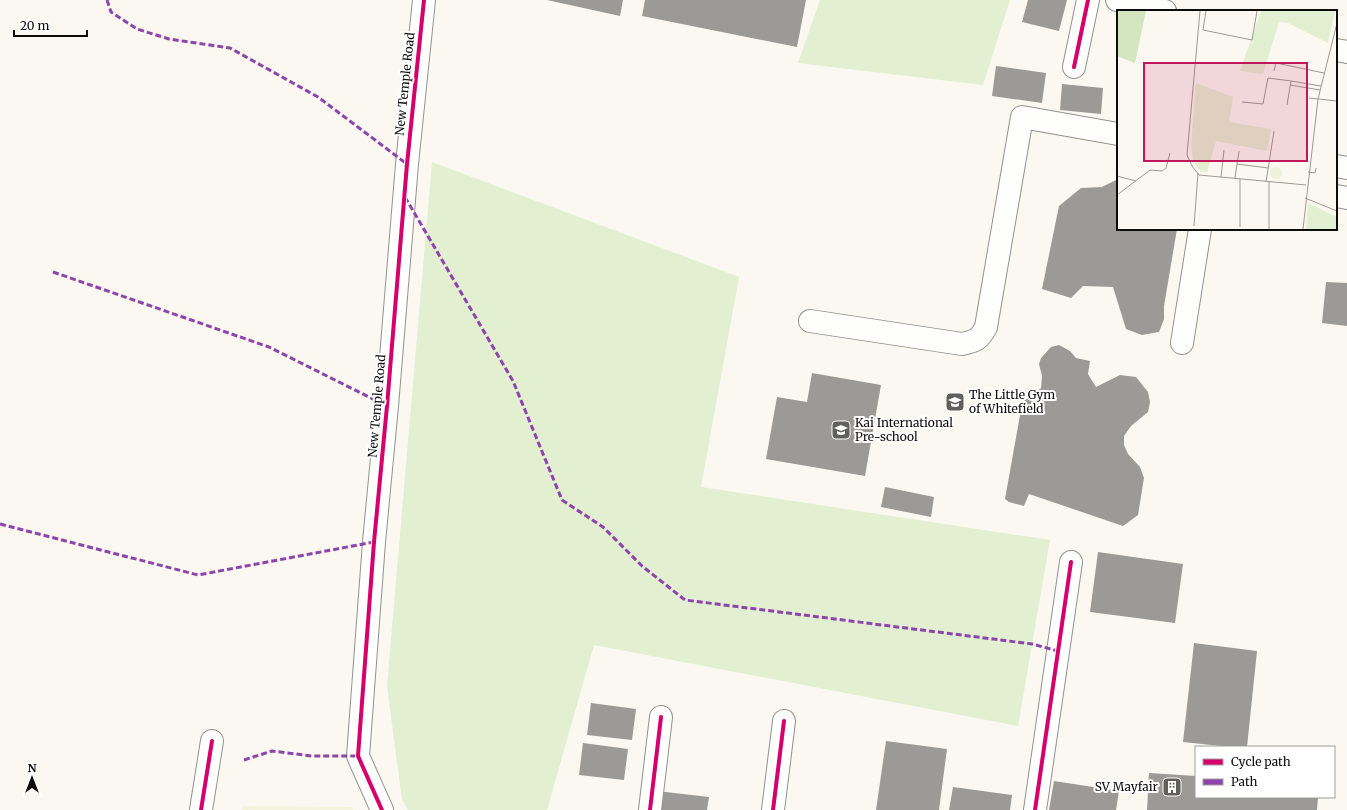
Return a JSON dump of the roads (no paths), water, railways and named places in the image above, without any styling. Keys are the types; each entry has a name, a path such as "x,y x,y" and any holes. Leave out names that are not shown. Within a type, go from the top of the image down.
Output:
{"street":[{"name":"New Temple Road","path":"382,810 358,756 374,542 407,164 424,0"},
{"path":"1074,67 1088,0"},
{"path":"1117,0 1161,10"},
{"path":"1337,50 1347,52"},
{"path":"810,321 962,344 972,342 981,337 986,327 1022,117 1117,134"},
{"path":"1337,166 1347,168"},
{"path":"1337,196 1347,198"},
{"path":"1182,343 1200,230"},
{"path":"1035,810 1071,562"},
{"path":"650,810 661,717"},
{"path":"773,810 784,721"},
{"path":"201,810 212,741"}],"place":[{"name":"The Little Gym of Whitefield","path":"955,402"},
{"name":"Kai International Pre-school","path":"841,430"},
{"name":"SV Mayfair","path":"1172,787"}]}
